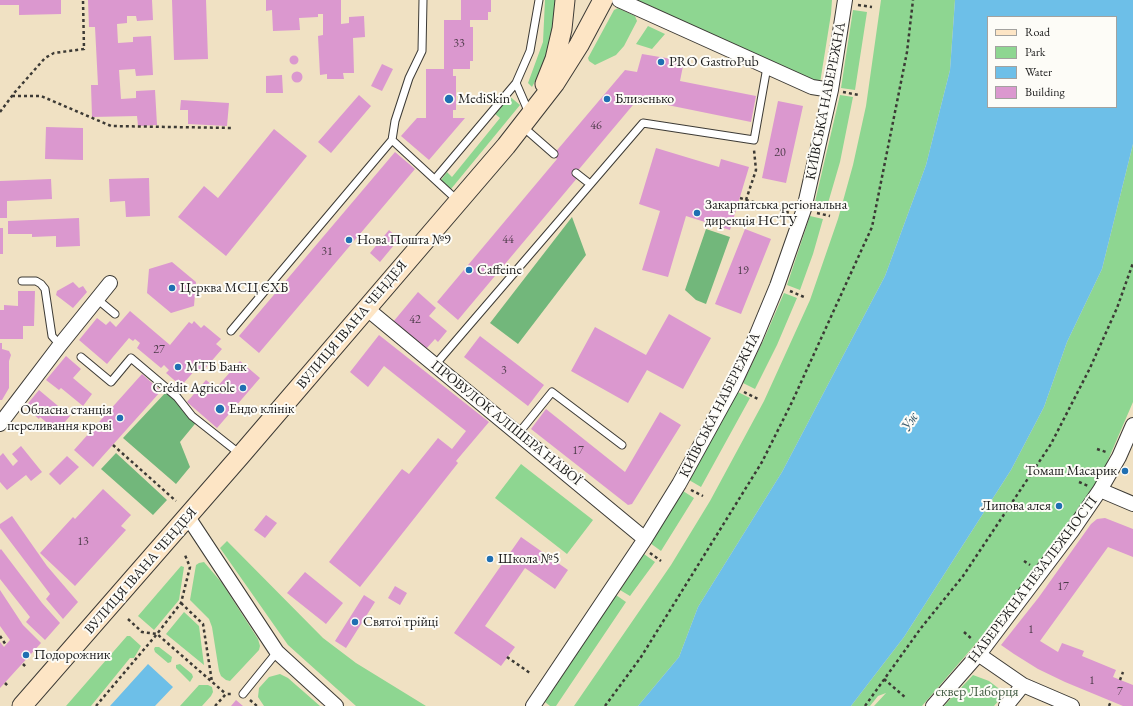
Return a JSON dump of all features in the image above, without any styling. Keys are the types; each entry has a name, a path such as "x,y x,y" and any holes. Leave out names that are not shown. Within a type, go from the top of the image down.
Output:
{"main road":[{"name":"ВУЛИЦЯ ІВАНА ЧЕНДЕЯ","path":"529,116 555,58 562,29 565,0"},
{"name":"ВУЛИЦЯ ІВАНА ЧЕНДЕЯ","path":"22,706 242,455 529,116 555,83 579,45 603,0"}],"street":[{"path":"619,0 812,88 831,90"},
{"name":"КИЇВСЬКА НАБЕРЕЖНА","path":"533,706 679,484 733,386 755,339 778,286 802,216 831,90 845,0"},
{"path":"0,424 60,345 110,283"},
{"name":"ПРОВУЛОК АЛІШЕРА НАВОЇ","path":"366,308 644,539"},
{"name":"НАБЕРЕЖНА НЕЗАЛЕЖНОСТІ","path":"933,706 978,654 1072,532 1100,490 1133,425"},
{"path":"1100,490 1131,503"},
{"path":"188,517 277,652 336,706"},
{"path":"978,654 1023,685 1072,706"},
{"path":"1006,706 1023,685"}],"lane":[{"path":"232,331 392,140 395,121 409,78 422,51 423,0"},
{"path":"435,179 516,83 530,51 539,0"},
{"path":"435,365 643,123 754,140 767,67"},
{"path":"516,83 529,116 554,154"},
{"path":"392,140 458,201"},
{"path":"576,173 590,184"},
{"path":"22,281 36,281 45,289 52,336 60,345"},
{"path":"98,299 115,314"},
{"path":"81,357 111,382 131,358 177,397 192,416 242,455"},
{"path":"518,434 552,392 622,445"},
{"path":"243,694 277,652"}],"path":[{"path":"0,112 45,58 54,53 84,49 83,0"},
{"path":"605,706 641,657 762,462 795,395 872,227 907,52 913,0"},
{"path":"12,96 41,96 111,126 233,128"},
{"path":"746,200 756,170 754,140"},
{"path":"740,198 802,216"},
{"path":"865,706 921,628 963,576 1052,444 1093,362 1117,308 1133,263"},
{"path":"113,445 176,500"},
{"path":"96,706 157,634 181,603 190,567 185,555"},
{"path":"181,603 203,624 212,682"},
{"path":"128,620 142,632 157,634 226,694 243,694"},
{"path":"0,636 6,645"},
{"path":"508,657 530,673"},
{"path":"22,664 26,667"},
{"path":"1120,680 1123,672"},
{"path":"884,679 906,698"},
{"path":"5,683 8,686"},
{"path":"215,706 226,694"},
{"path":"1109,706 1111,701"}],"green space":[{"path":"545,0 555,0 553,36 543,66 532,87 528,83 543,42"},
{"path":"634,0 832,0 820,83 735,47 651,6 647,7"},
{"path":"881,0 955,0 950,70 926,165 885,276 782,472 698,607 679,657 638,706 574,706 671,565 710,501 764,401 810,300 838,219 853,165 866,106"},
{"path":"618,8 635,16 637,21 624,46 616,55 595,65 589,61 588,58 614,10"},
{"path":"853,10 867,12 855,90 841,88"},
{"path":"648,26 665,34 652,49 636,44"},
{"path":"508,95 520,105 451,189 441,180 447,172 452,177 500,118 494,113"},
{"path":"840,95 853,97 840,162 826,210 814,206"},
{"path":"1133,144 1133,402 1099,481 1004,611 922,706 874,706 886,693 878,696 870,706 851,706 904,637 1011,470 1044,407 1067,342 1102,269"},
{"path":"810,216 823,219 813,254 800,290 787,285"},
{"path":"572,217 586,255 518,344 490,323"},
{"path":"706,229 730,237 706,304 696,300 685,290"},
{"path":"784,293 797,298 777,345 755,389 743,383"},
{"path":"167,391 199,419 180,442 190,467 176,484 123,438"},
{"path":"738,392 750,398 701,487 689,480"},
{"path":"116,453 167,500 153,515 101,469"},
{"path":"521,464 593,520 567,554 495,498"},
{"path":"683,491 694,498 661,551 650,543"},
{"path":"227,541 323,638 356,663 426,706 356,706 288,645 220,548"},
{"path":"644,554 655,562 630,596 620,590"},
{"path":"204,562 222,583 258,639 260,646 259,650 230,681 221,676 219,671 212,627 209,619 190,600 196,565"},
{"path":"181,566 184,567 179,600 154,630 138,616"},
{"path":"616,595 626,602 556,706 550,706 545,702"},
{"path":"184,612 199,626 204,665 166,634"},
{"path":"127,636 130,636 141,646 134,658 130,658 91,706 66,706"},
{"path":"155,647 159,647 172,657 171,662 168,663 155,652"},
{"path":"180,664 192,674 193,677 190,682 176,668 176,665"},
{"path":"280,674 288,678 320,706 264,706 258,697 259,688 269,677"},
{"name":"сквер Лаборця","path":"973,675 989,681 1002,691 1000,699 994,706 944,706"},
{"path":"199,685 208,685 212,687 213,692 202,706 180,706"}],"water":[{"name":"Уж","path":"955,0 1133,0 1133,144 1102,269 1067,342 1044,407 1011,470 904,637 851,706 638,706 679,657 698,607 782,472 885,276 926,165 950,70"},
{"path":"148,664 173,687 155,706 110,706"}],"building":[{"path":"0,0 61,0 61,14 19,15 19,5 0,5"},
{"path":"88,0 152,0 153,20 137,21 136,16 127,16 127,23 117,24 118,43 133,42 133,37 151,36 153,75 136,76 135,69 119,70 121,99 136,98 136,91 155,90 157,125 138,126 137,116 92,117 91,85 98,85 95,27 89,27"},
{"path":"172,0 206,0 208,59 174,60"},
{"path":"266,0 341,0 341,24 349,23 349,17 364,16 365,37 353,38 354,73 343,73 344,79 327,79 327,74 320,75 318,36 323,35 323,14 318,14 318,17 299,18 300,30 273,31 272,10 266,11"},
{"path":"461,0 491,0 491,12 488,12 488,20 470,20 470,27 473,27 473,61 470,61 470,69 453,69 453,76 456,76 456,110 453,110 453,118 465,118 429,160 401,136 417,118 426,118 426,69 444,69 444,20 461,20"},
{"path":"642,54 684,61 680,81 756,96 751,122 638,99 575,174 578,177 458,320 437,302 557,159 553,155 625,70 637,72"},
{"path":"292,56 296,56 298,60 296,64 292,64 290,62 290,58"},
{"path":"382,64 393,69 382,91 371,86"},
{"path":"297,71 301,73 303,77 301,81 297,83 293,81 291,77 293,73"},
{"path":"282,75 283,93 266,93 266,76"},
{"path":"359,95 371,106 331,153 318,142"},
{"path":"181,100 229,103 227,126 188,124 188,110 180,110"},
{"path":"778,101 803,106 786,183 762,178"},
{"path":"46,127 83,128 83,160 45,159"},
{"path":"274,129 307,156 226,256 178,217 204,186 218,198"},
{"name":"Закарпатська регіональна дирекція НСТУ","path":"656,148 719,167 721,159 749,167 730,230 686,216 668,277 642,270 660,211 639,204"},
{"path":"395,152 415,169 259,353 239,336"},
{"path":"149,178 150,216 126,217 125,201 110,202 109,179"},
{"path":"51,179 52,199 7,201 7,218 0,218 0,181"},
{"path":"79,218 80,246 56,247 56,236 32,237 32,234 8,234 8,221"},
{"path":"0,228 3,228 3,254 0,254"},
{"path":"745,229 771,239 741,314 715,304"},
{"path":"389,230 399,239 380,262 370,253"},
{"name":"Церква МСЦ ЄХБ","path":"172,262 196,282 194,306 171,313 147,293 149,269"},
{"path":"73,282 79,288 83,286 87,292 73,308 56,295 57,291"},
{"path":"18,291 35,291 34,326 23,326 23,339 0,339 0,310 4,310 4,305 18,306"},
{"path":"418,292 436,308 429,316 447,331 438,342 435,339 426,349 393,322"},
{"path":"130,311 170,345 189,322 192,324 194,321 201,328 204,325 221,339 216,344 222,349 202,372 197,368 181,386 166,373 169,370 164,365 161,368 137,348 140,343 135,339 133,341 129,338 107,364 79,340 97,318 106,325 110,321 116,327"},
{"path":"669,314 711,338 683,389 647,370 628,403 571,371 595,327 646,355"},
{"path":"379,335 489,422 456,461 458,463 360,587 329,562 402,469 409,474 438,438 452,449 466,431 384,366 368,387 350,372"},
{"path":"480,336 544,385 528,406 464,357"},
{"path":"0,343 2,343 2,349 9,351 11,355 9,361 9,388 2,400 0,400"},
{"path":"66,356 81,369 73,378 92,394 83,406 61,388 59,390 46,380"},
{"path":"240,361 260,378 217,428 187,402 206,380 216,388"},
{"name":"Обласна станція переливання крові","path":"142,374 161,391 93,467 74,450"},
{"path":"39,390 70,416 57,431 25,407"},
{"path":"546,409 625,472 660,412 681,425 632,504 628,505 531,429"},
{"path":"21,446 42,472 31,481 26,475 7,490 0,482 0,456 3,453 13,466 18,461 12,454"},
{"path":"67,456 79,467 60,485 49,474"},
{"path":"103,489 131,515 121,526 126,530 75,586 40,553 73,517 75,519"},
{"path":"266,515 277,523 265,538 254,530"},
{"path":"12,516 47,566 78,602 63,619 46,599 50,594 0,528 0,524"},
{"path":"1105,518 1133,529 1133,557 1108,547 1040,641 1058,652 1062,643 1084,651 1082,656 1116,670 1113,677 1133,685 1133,706 1123,706 1065,682 1038,669 1001,645 1039,597 1091,524 1097,519"},
{"path":"521,537 568,570 555,589 525,568 485,626 515,647 501,666 454,633"},
{"path":"1,549 42,603 60,623 45,640 26,622 30,617 0,579"},
{"path":"305,572 343,603 326,624 287,593"},
{"path":"395,586 407,593 400,605 388,598"},
{"path":"0,590 23,625 41,643 0,688 0,642 4,647 10,640 0,626"},
{"name":"Святої трійці","path":"364,595 375,602 346,648 335,641"},
{"path":"236,700 243,706 231,706"}],"place":[{"name":"PRO GastroPub","path":"661,62"},
{"name":"MediSkin","path":"449,99"},
{"name":"Близенько","path":"607,99"},
{"name":"Закарпатська регіональна дирекція НСТУ","path":"697,213"},
{"name":"Нова Пошта №9","path":"349,240"},
{"name":"Caffeine","path":"469,270"},
{"name":"Церква МСЦ ЄХБ","path":"172,288"},
{"name":"МТБ Банк","path":"178,367"},
{"name":"Crédit Agricole","path":"243,388"},
{"name":"Ендо клінік","path":"220,409"},
{"name":"Обласна станція переливання крові","path":"120,418"},
{"name":"Томаш Масарик","path":"1125,471"},
{"name":"Липова алея","path":"1059,506"},
{"name":"Школа №5","path":"490,559"},
{"name":"Святої трійці","path":"355,622"},
{"name":"Подорожник","path":"26,655"}]}
